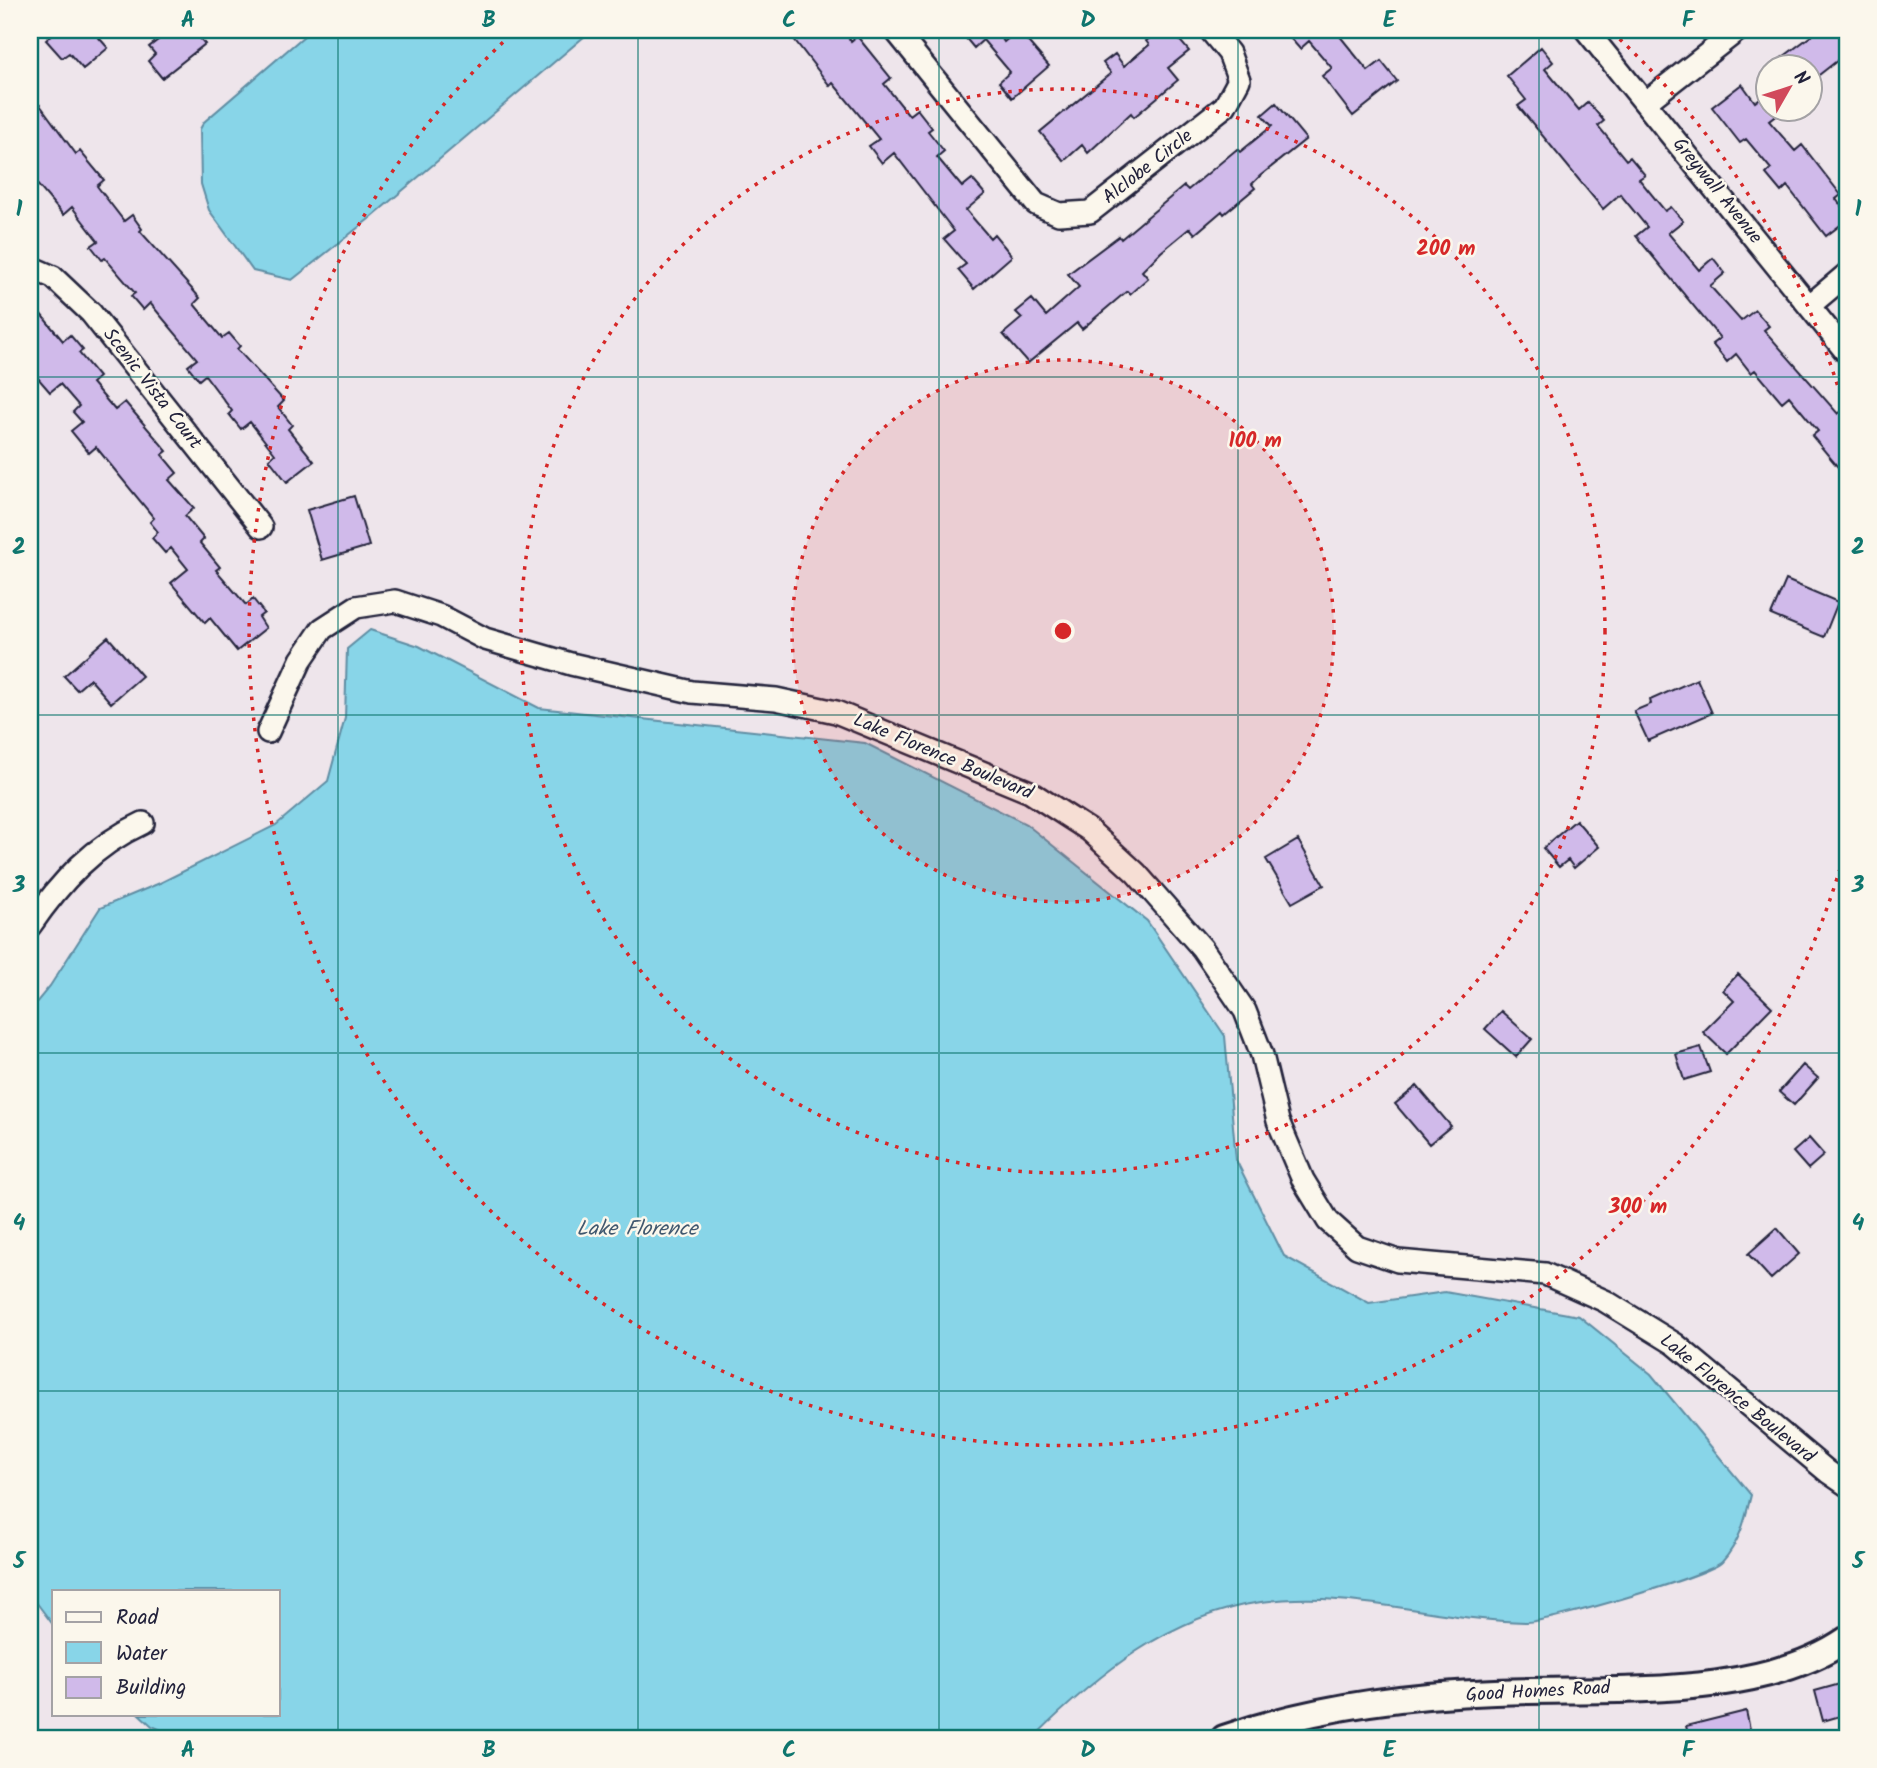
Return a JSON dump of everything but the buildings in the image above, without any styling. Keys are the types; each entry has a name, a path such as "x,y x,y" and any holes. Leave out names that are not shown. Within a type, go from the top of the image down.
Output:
{"street":[{"name":"Alclobe Circle","path":"895,30 1036,204 1059,214 1090,212 1225,106 1239,80 1229,53 1210,30"},
{"name":"Greywall Avenue","path":"1586,30 1847,353"},
{"path":"1646,102 1738,30"},
{"name":"Scenic Vista Court","path":"30,267 53,277 91,313 261,527"},
{"path":"1809,306 1847,274"},
{"name":"Lake Florence Boulevard","path":"268,732 301,660 322,629 356,607 395,601 442,616 485,639 571,664 692,692 776,699 836,712 1030,792 1089,830 1136,873 1202,948 1245,1011 1262,1055 1278,1121 1303,1180 1328,1221 1357,1247 1398,1261 1545,1274 1605,1301 1675,1345 1847,1485"},
{"path":"30,926 52,894 82,860 116,835 143,822"},
{"name":"Good Homes Road","path":"1224,1738 1296,1716 1404,1700 1492,1692 1720,1685 1787,1670 1847,1639"}],"water":[{"path":"311,30 592,30 369,219 292,280 253,271 209,210 201,184 200,129 204,122"},
{"name":"Lake Florence","path":"370,630 419,646 539,708 865,743 1026,824 1147,921 1225,1036 1236,1160 1284,1256 1369,1303 1445,1292 1579,1316 1651,1374 1751,1495 1733,1547 1722,1562 1689,1577 1563,1615 1525,1622 1327,1599 1261,1602 1227,1609 1165,1634 1136,1651 1083,1692 1033,1738 180,1738 152,1726 141,1716 280,1716 280,1590 52,1590 52,1623 30,1594 30,1010 50,986 100,908 160,883 276,825 328,781 345,718 347,649"}]}
